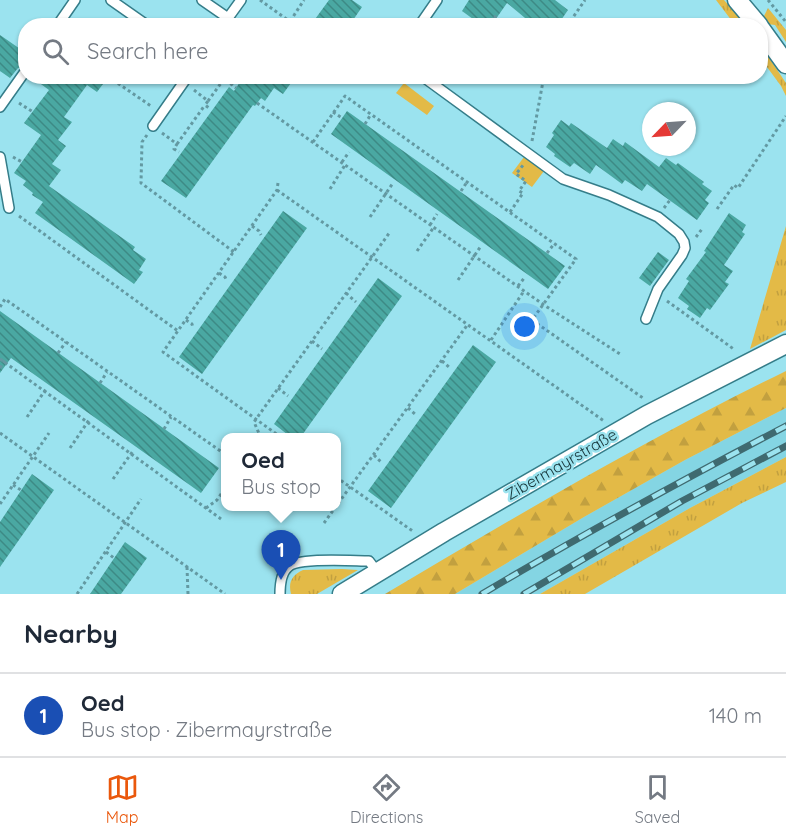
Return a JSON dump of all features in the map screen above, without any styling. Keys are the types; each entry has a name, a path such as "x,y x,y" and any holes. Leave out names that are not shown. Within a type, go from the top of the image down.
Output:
{"street":[{"path":"737,0 752,18"},
{"path":"768,38 786,64"},
{"name":"Zibermayrstraße","path":"342,594 373,567 444,532 646,415 786,344"}],"lane":[{"path":"63,18 75,0"},
{"path":"111,0 136,18"},
{"path":"202,0 222,18"},
{"path":"229,18 241,0"},
{"path":"425,18 437,0"},
{"path":"0,107 18,82"},
{"path":"153,126 183,84"},
{"path":"433,84 563,179 609,195 658,217 679,234 685,248 658,289 646,318"},
{"path":"0,157 9,208"},
{"path":"280,594 283,574 293,563 301,561 373,567"}],"path":[{"path":"260,0 286,18"},
{"path":"292,18 304,0"},
{"path":"573,18 585,0"},
{"path":"768,0 786,22"},
{"path":"119,84 162,114"},
{"path":"191,84 208,100"},
{"path":"178,152 174,149 218,84"},
{"path":"232,84 236,88"},
{"path":"510,212 523,194 519,191 526,181 516,174 530,155 543,84"},
{"path":"313,141 345,96 576,259 532,320 649,403"},
{"path":"258,103 524,291 620,354"},
{"path":"205,105 209,108"},
{"path":"333,112 342,118"},
{"path":"365,124 371,114"},
{"path":"717,208 734,185 738,188 786,117"},
{"path":"177,144 153,126 142,142 141,183 234,252"},
{"path":"330,189 350,152"},
{"path":"460,191 467,182"},
{"path":"275,433 163,352 277,190 278,183"},
{"path":"370,217 393,183"},
{"path":"277,190 610,425"},
{"path":"9,208 178,331"},
{"path":"417,251 437,214"},
{"path":"252,226 261,234"},
{"path":"696,237 702,229"},
{"path":"259,433 254,422 390,232"},
{"path":"55,242 59,235"},
{"path":"547,253 554,244"},
{"path":"458,280 481,246"},
{"path":"101,275 105,269"},
{"path":"219,273 227,281"},
{"path":"518,286 525,276"},
{"path":"491,340 524,291"},
{"path":"346,293 356,302"},
{"path":"656,293 738,351"},
{"path":"0,307 5,299 221,452"},
{"path":"186,320 192,324 193,328"},
{"path":"341,501 468,324"},
{"path":"312,341 322,349"},
{"path":"58,353 66,342"},
{"path":"0,359 132,452 221,519"},
{"path":"0,368 5,361"},
{"path":"442,361 450,368"},
{"path":"100,383 107,372"},
{"path":"278,388 288,396"},
{"path":"27,417 45,390"},
{"path":"408,408 416,415"},
{"path":"164,429 171,417"},
{"path":"70,448 88,421"},
{"path":"0,433 225,594"},
{"path":"0,504 49,433"},
{"path":"113,479 132,452"},
{"path":"374,455 382,463"},
{"path":"341,480 420,537"},
{"path":"13,485 21,490"},
{"path":"206,508 217,500 221,494"},
{"path":"85,594 78,592 141,499"},
{"path":"324,524 333,511"},
{"path":"106,552 114,558"},
{"path":"187,567 188,594"}],"shaded area":[{"path":"786,408 786,457 690,508 540,594 455,594 685,460"}],"green space":[{"path":"716,0 724,0 740,18 730,18"},
{"path":"768,8 786,30 786,42 775,25 768,24 768,18 764,16"},
{"path":"768,56 786,83 786,96 768,68"},
{"path":"405,84 434,106 427,115 396,93"},
{"path":"524,157 544,171 532,187 512,173"},
{"path":"786,226 786,330 750,349"},
{"path":"786,371 786,408 685,460 455,594 385,594 633,450"},
{"path":"786,457 786,482 742,503 585,594 540,594 690,508"},
{"path":"303,570 358,570 317,594 291,594 292,579"}],"building":[{"path":"329,0 352,0 362,7 354,18 316,18"},
{"path":"469,0 555,0 568,10 562,18 525,18 507,3 497,18 472,18 462,11"},
{"path":"0,35 18,47 18,68 10,78 0,71"},
{"path":"41,84 103,84 97,92 87,85 64,117 72,122 58,140 66,146 52,164 61,170 49,186 135,247 133,250 146,259 139,270 143,272 134,284 35,213 43,202 23,185 26,181 14,173 41,135 24,123 49,90"},
{"path":"239,84 290,84 283,94 274,88 265,101 261,98 255,106 253,105 186,198 161,181 229,87 234,91"},
{"path":"347,111 565,266 548,289 331,134"},
{"path":"561,120 569,126 571,123 607,148 613,139 623,146 625,142 659,167 666,158 676,165 678,163 704,182 702,184 712,191 705,200 709,203 697,220 647,184 642,191 625,180 622,184 596,165 590,174 574,163 570,167 546,147 554,135 552,133"},
{"path":"283,211 307,228 202,374 179,357"},
{"path":"729,213 746,225 742,232 745,234 724,265 733,271 725,282 729,284 710,310 707,308 700,318 687,309 689,306 678,298 689,281 686,279 706,252 704,251"},
{"path":"658,252 669,260 650,286 639,278"},
{"path":"378,278 402,296 304,433 286,433 274,424"},
{"path":"0,311 219,468 201,493 11,358 0,373"},
{"path":"473,345 496,362 391,508 368,491"},
{"path":"32,474 54,490 0,567 0,522"},
{"path":"125,542 147,558 121,594 90,594"}],"railway":[{"path":"482,594 632,508 786,426"},
{"path":"524,594 682,501 786,446"}],"place":[{"name":"Oed","path":"281,580"}]}
